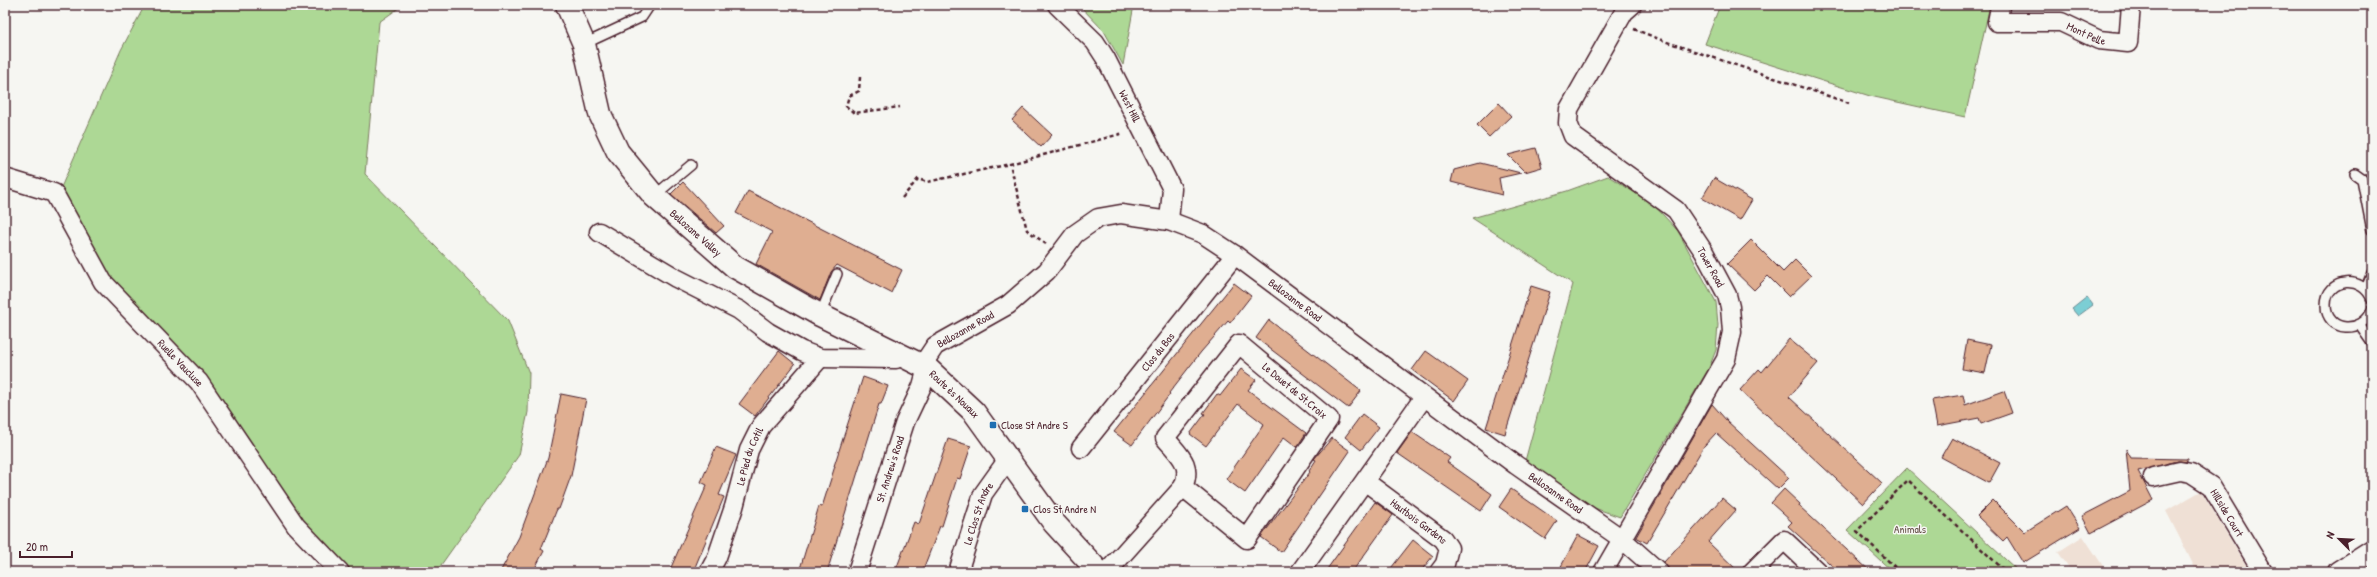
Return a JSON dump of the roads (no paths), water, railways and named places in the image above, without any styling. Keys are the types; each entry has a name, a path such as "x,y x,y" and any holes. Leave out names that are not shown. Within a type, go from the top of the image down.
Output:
{"street":[{"name":"Bellozane Valley","path":"567,5 584,44 600,114 618,152 654,196 735,267 820,314 927,368"},
{"name":"West Hill","path":"1057,5 1095,42 1106,59 1172,189 1169,221"},
{"name":"Tower Road","path":"1604,572 1726,359 1732,332 1730,307 1727,295 1704,252 1676,210 1573,136 1568,123 1569,109 1624,12 1632,5"},
{"name":"Mont Pelle","path":"2000,7 1997,22 2061,22 2099,40 2128,44 2131,5"},
{"name":"Ruelle Vaucluse","path":"5,178 54,193 103,282 199,382 296,526 340,572"},
{"name":"Bellozanne Road","path":"927,368 928,358 935,346 1008,305 1047,271 1075,234 1098,218 1122,214 1169,221 1203,234 1235,255 1516,465 1622,539 1659,572"},
{"path":"600,232 676,278 739,310 775,336 820,358 896,360 903,355"},
{"name":"Clos du Bas","path":"1081,448 1235,255"},
{"name":"Le Douet de St.Croix","path":"1238,344 1329,419 1247,539 1183,487 1188,476 1184,462 1165,438 1238,344"},
{"name":"Le Pied du Cotil","path":"709,572 717,557 734,507 749,450 761,426 820,358"},
{"name":"Route ès Nouaux","path":"927,368 974,412 1054,523 1099,572"},
{"name":"St. Andrew's Road","path":"857,572 905,422 922,386 927,368"},
{"path":"1300,572 1366,482 1424,397"},
{"name":"Le Clos St Andre","path":"958,572 983,494 1008,459"},
{"name":"Hillside Court","path":"2153,477 2180,471 2191,472 2211,486 2263,572"},
{"name":"Hautbois Gardens","path":"1366,482 1443,539 1449,548 1445,564 1439,572"},
{"path":"1107,572 1183,487"},
{"path":"1752,572 1784,540 1818,572"},
{"path":"2339,572 2372,551"}],"lane":[{"path":"584,44 642,17 650,5"},
{"path":"654,196 691,165"},
{"path":"2355,174 2362,179 2372,230"},
{"path":"2366,288 2372,273"},
{"path":"820,314 837,274"},
{"path":"2372,300 2366,288 2360,284 2344,282 2337,285 2327,297 2327,312 2337,325 2344,328 2360,326 2366,322 2372,310"},
{"path":"2360,326 2372,343"}],"water":[{"path":"2087,297 2093,305 2078,316 2072,309"}],"place":[{"name":"Close St Andre S","path":"993,425"},
{"name":"Clos St Andre N","path":"1025,509"}],"park label":[{"name":"Animals","path":"1910,529"}]}
